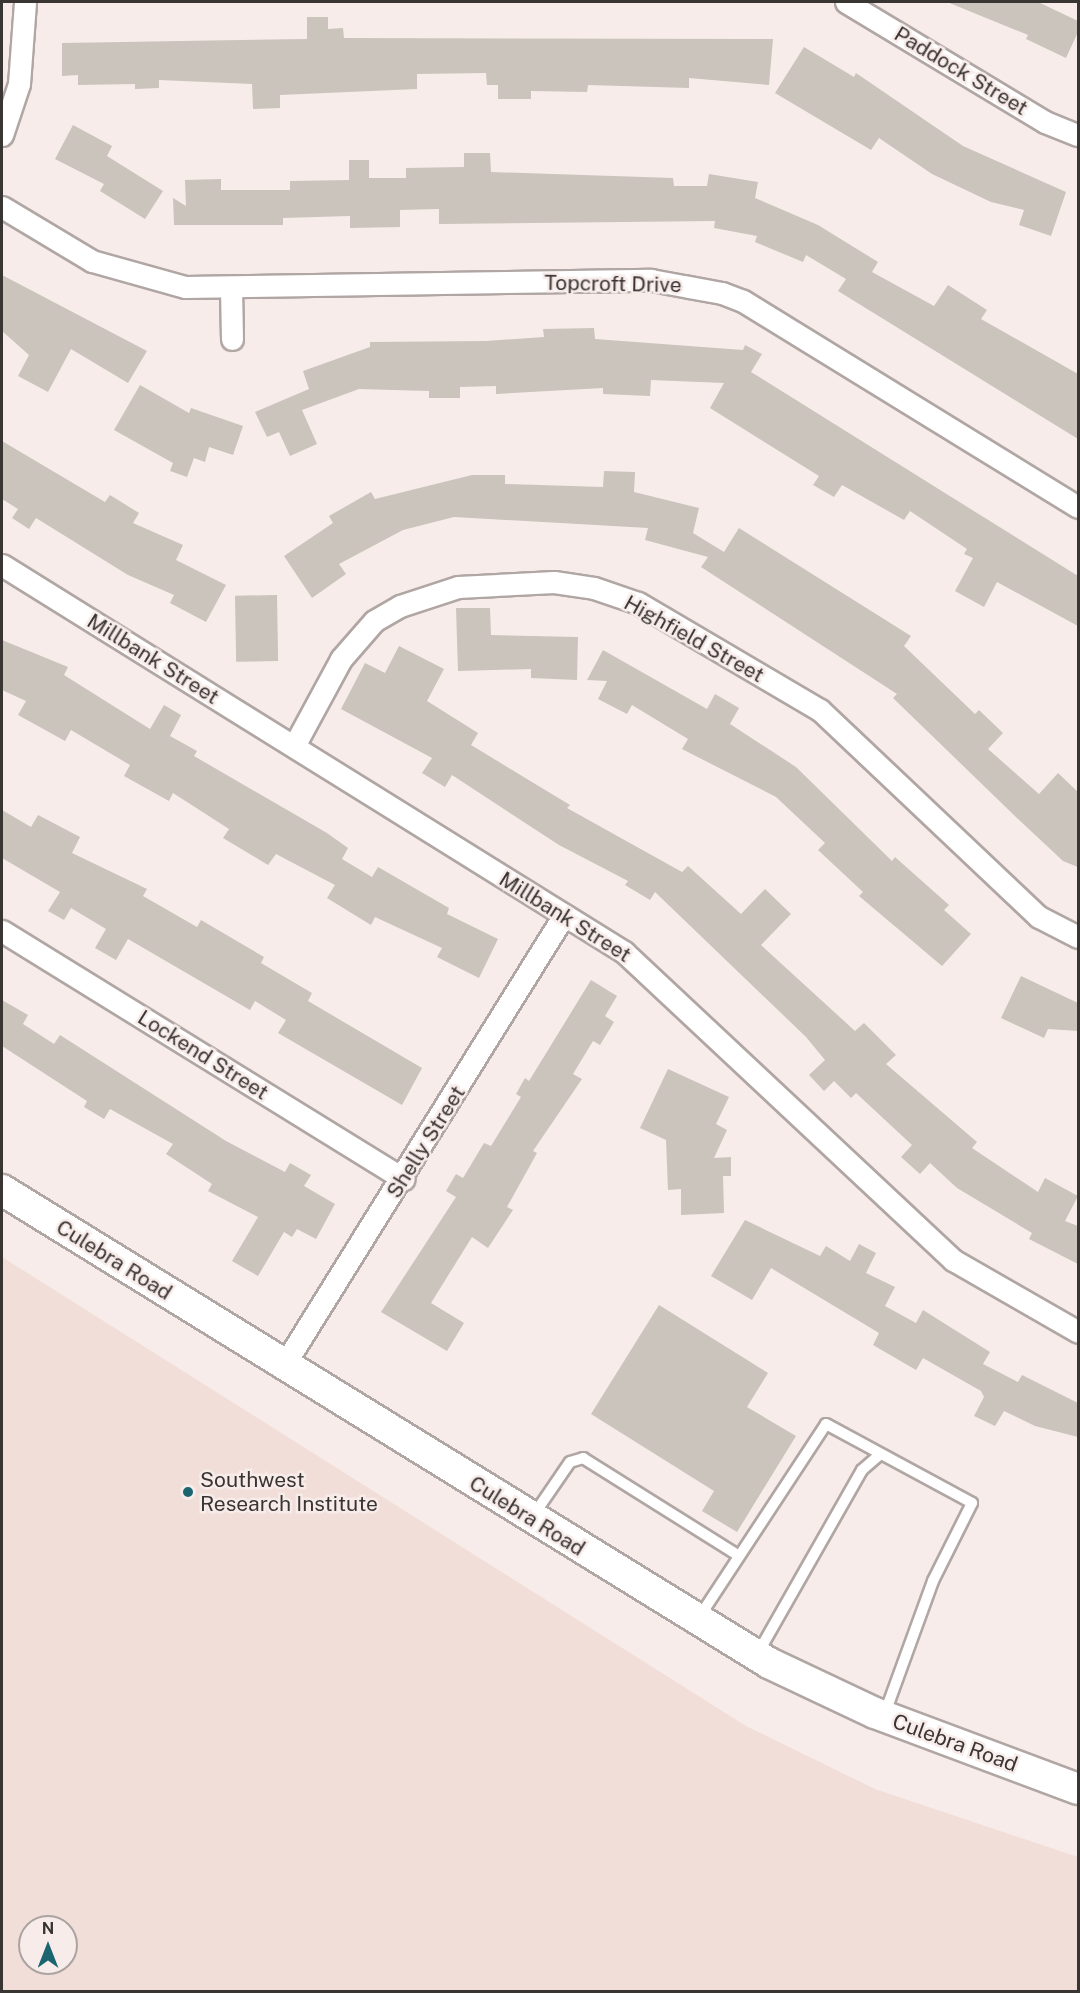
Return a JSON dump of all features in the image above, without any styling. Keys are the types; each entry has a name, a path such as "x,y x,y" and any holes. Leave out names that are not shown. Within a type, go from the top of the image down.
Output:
{"main road":[{"name":"Culebra Road","path":"2,1190 531,1518 757,1655 884,1716 1078,1789"}],"street":[{"path":"2,135 19,84 25,2"},
{"name":"Paddock Street","path":"846,2 1046,123 1078,135"},
{"name":"Topcroft Drive","path":"2,207 92,261 185,287 651,280 699,287 743,301 1078,507"},
{"path":"231,287 232,339"},
{"name":"Millbank Street","path":"2,565 640,964 953,1260 1078,1332"},
{"name":"Highfield Street","path":"294,746 341,659 374,621 400,606 458,587 554,582 594,588 638,603 820,710 1039,916 1078,937"},
{"name":"Shelly Street","path":"284,1365 404,1179 564,915"},
{"name":"Lockend Street","path":"2,931 404,1179"}],"lane":[{"path":"697,1620 826,1424 879,1455 972,1503 933,1581 884,1716"},
{"path":"757,1655 862,1470 879,1455"},
{"path":"531,1518 570,1462 583,1458 739,1556"}],"shaded area":[{"name":"Southwest Research Institute","path":"2,1257 746,1726 875,1789 1078,1857 1078,1991 2,1991"}],"building":[{"path":"947,2 1038,2 1078,21 1078,32 1066,58 1026,39 1028,35"},
{"path":"307,17 328,17 328,29 343,28 344,38 773,39 769,85 689,78 689,88 588,85 587,92 531,91 531,99 498,99 498,85 487,85 486,73 417,74 417,89 280,95 280,108 253,109 252,84 159,80 159,88 135,89 135,84 78,85 78,75 62,76 62,43 307,39"},
{"path":"804,47 854,77 856,73 963,146 1066,192 1051,236 1019,225 1024,210 991,202 932,174 879,138 871,150 775,93"},
{"path":"73,125 112,146 107,156 163,191 145,219 100,191 104,184 55,159"},
{"path":"464,153 490,153 491,172 673,178 674,186 707,186 709,174 758,182 755,198 818,225 878,262 872,272 934,306 948,285 987,310 981,319 1078,374 1078,439 838,291 846,279 806,255 803,262 755,242 757,236 714,228 715,221 439,224 439,209 400,210 400,227 350,228 350,216 283,218 283,225 174,225 173,198 186,206 185,180 221,179 221,190 290,190 290,181 349,180 349,160 369,160 369,178 406,178 406,168 464,167"},
{"path":"2,275 147,351 128,383 71,349 48,392 18,376 29,355 2,331"},
{"path":"594,328 595,339 743,350 745,345 762,354 751,372 1078,576 1078,626 997,582 984,607 955,591 973,558 964,554 967,549 910,511 904,520 842,485 834,497 813,485 819,476 710,408 724,383 651,380 650,396 603,394 603,388 496,394 496,386 460,387 460,398 429,398 429,391 359,389 302,410 317,444 290,456 279,432 267,437 255,412 309,389 303,371 370,347 370,342 486,341 544,337 543,329"},
{"path":"140,385 189,413 191,408 243,426 233,455 209,447 205,462 194,458 187,477 170,471 173,463 114,430"},
{"path":"2,441 105,502 110,495 139,513 133,523 183,545 176,560 226,585 206,622 170,603 174,595 128,575 36,518 29,529 12,518 18,509 2,499"},
{"path":"604,471 635,472 634,492 699,508 693,533 724,552 739,528 911,636 904,646 975,714 979,710 1003,733 988,749 1039,794 1058,773 1078,792 1078,867 1063,861 1017,818 893,698 897,694 701,567 708,557 645,540 648,528 454,517 403,530 339,564 346,574 312,598 284,556 333,523 329,516 371,492 375,499 472,475 505,475 505,484 603,487"},
{"path":"277,595 278,661 236,662 235,596"},
{"path":"456,608 490,608 491,635 578,637 577,680 531,678 531,669 458,671"},
{"path":"2,640 68,667 64,675 150,729 164,705 181,715 170,736 197,751 194,756 327,833 348,848 342,859 372,877 378,867 449,908 447,914 498,939 479,978 437,957 442,948 375,917 371,925 327,898 335,885 276,854 268,865 223,838 229,829 173,793 169,801 124,776 130,765 71,730 65,741 18,715 26,701 2,690"},
{"path":"399,646 444,669 427,701 478,733 471,745 570,805 567,808 682,872 688,866 741,914 765,889 791,914 761,945 855,1031 864,1023 896,1055 886,1064 977,1142 972,1148 1038,1192 1045,1178 1078,1196 1065,1221 1078,1226 1078,1264 1029,1239 1032,1233 957,1188 930,1163 920,1174 901,1157 912,1145 856,1093 851,1098 834,1081 824,1091 809,1075 825,1060 806,1037 655,892 650,900 625,885 628,881 559,845 452,775 445,787 422,773 432,758 341,709 365,663 385,673"},
{"path":"603,650 707,709 715,694 739,708 730,724 796,767 892,861 895,857 949,905 944,910 971,934 942,966 859,896 863,892 818,850 825,843 776,797 682,749 688,739 632,705 627,714 598,699 607,681 587,680"},
{"path":"2,810 31,827 38,815 80,837 72,853 147,889 143,896 197,927 201,920 264,957 261,963 312,993 308,1001 422,1068 402,1105 278,1033 286,1020 255,1001 250,1010 128,939 116,960 95,948 106,929 71,908 64,920 48,911 60,892 2,858"},
{"path":"1021,976 1078,1003 1078,1031 1048,1029 1044,1038 1001,1018"},
{"path":"591,980 617,996 605,1016 614,1022 600,1045 593,1041 573,1074 582,1079 533,1151 537,1153 507,1207 513,1210 488,1248 472,1237 431,1303 464,1323 447,1351 381,1312 456,1197 446,1191 456,1174 463,1178 484,1143 491,1146 521,1097 516,1094 525,1078 529,1081"},
{"path":"2,1000 28,1015 23,1024 54,1044 60,1035 226,1141 285,1172 290,1163 311,1175 304,1186 335,1204 316,1239 297,1229 292,1237 284,1232 258,1276 232,1261 258,1217 208,1191 212,1184 166,1154 173,1144 110,1109 104,1119 84,1107 87,1101 2,1046"},
{"path":"668,1069 729,1097 716,1124 727,1130 714,1158 731,1157 731,1176 723,1176 724,1213 681,1215 681,1189 668,1190 666,1140 640,1128"},
{"path":"745,1220 820,1256 826,1246 850,1261 859,1244 876,1253 866,1273 895,1287 885,1306 916,1323 923,1310 990,1352 983,1364 1018,1382 1022,1375 1078,1403 1078,1437 1035,1426 1004,1411 995,1426 974,1416 984,1397 981,1391 923,1358 916,1370 873,1345 879,1333 771,1268 752,1300 711,1276"},
{"path":"659,1305 768,1373 747,1407 796,1436 737,1532 702,1511 714,1491 591,1414"}],"place":[{"name":"Southwest Research Institute","path":"188,1492"}]}
